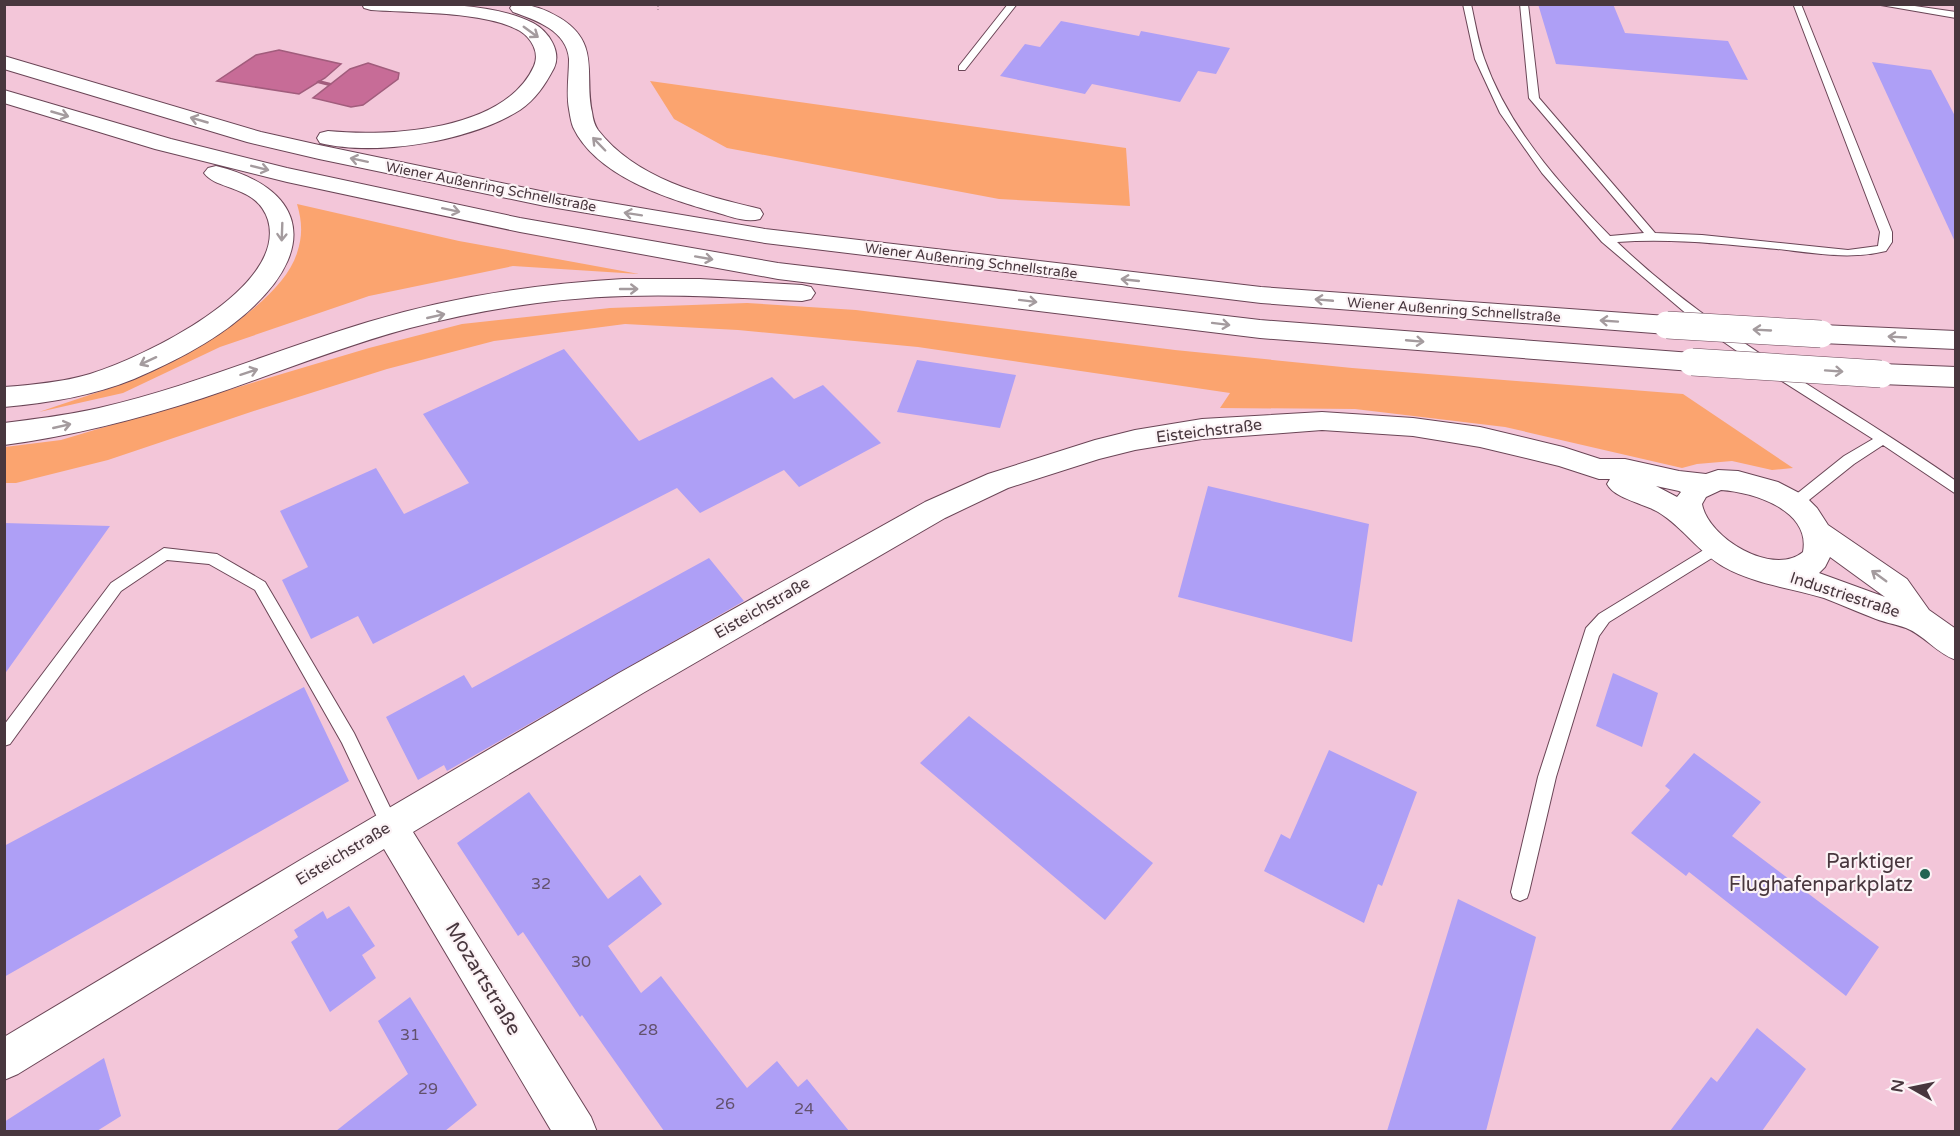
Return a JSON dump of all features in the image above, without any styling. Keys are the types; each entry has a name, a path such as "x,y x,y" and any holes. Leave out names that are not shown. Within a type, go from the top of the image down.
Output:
{"highway":[{"path":"255,137 305,134 337,140 388,140 441,133 486,119 523,98 543,75 548,56 540,39 526,27 477,14 371,4"},
{"path":"498,4 522,9 550,20 569,34 579,55 577,99 585,129 613,158 655,183 710,204 789,223 848,232 877,251"},
{"name":"Wiener Außenring Schnellstraße","path":"4,63 255,137 545,200 765,236 1261,295 1466,312 1956,340"},
{"name":"Wiener Außenring Schnellstraße","path":"4,96 163,144 286,175 520,225 778,271 1260,329 1881,374 1956,377"},
{"path":"4,397 51,394 122,373 179,347 224,317 262,283 282,249 283,220 268,198 234,179 192,166 163,144"},
{"path":"4,434 39,431 145,406 381,328 499,301 599,289 713,288 894,301 969,294"}],"street":[{"name":"Eisteichstraße","path":"4,1060 641,677 935,510 998,481 1095,450 1202,429 1322,421 1413,427 1480,437 1563,457 1599,469 1625,469 1679,481 1706,484"},
{"name":"Eisteichstraße","path":"1599,469 1616,483 1656,496 1675,507 1692,522"},
{"path":"1718,480 1748,482 1780,494 1794,504 1809,518 1818,532 1821,547 1816,559 1806,568 1791,572 1773,572 1753,568 1732,560 1701,536 1692,522 1688,509 1690,498 1696,490 1718,480"},
{"name":"Industriestraße","path":"1818,532 1896,588 1918,619 1956,646"},
{"name":"Industriestraße","path":"1773,572 1831,588 1883,609 1918,619"},
{"name":"Mozartstraße","path":"390,826 576,1131"}],"lane":[{"path":"962,68 1013,4"},
{"path":"1467,4 1481,64 1510,123 1606,240 1706,324 1956,489"},
{"path":"1524,4 1534,98 1652,236"},
{"path":"1879,4 1956,15"},
{"path":"1606,240 1652,236 1702,238 1861,254 1882,249 1886,242 1886,232 1798,6"},
{"path":"1794,504 1849,460 1881,440"},
{"path":"1520,892 1547,777 1592,633 1604,618 1715,549"},
{"path":"4,738 116,587 164,554 212,558 260,586 348,738 390,826"}],"path":[{"path":"658,4 658,10"}],"shaded area":[{"path":"279,50 341,64 325,78 299,94 217,81 256,55"},
{"path":"368,63 399,73 398,79 363,105 351,107 313,98 350,69"},
{"path":"650,81 1126,148 1130,206 999,199 727,148 674,119"},
{"path":"297,204 459,241 639,274 513,266 369,296 220,347 123,393 39,412 146,374 224,331 249,312 287,273 297,253 301,228"},
{"path":"747,303 856,310 1175,350 1352,368 1683,394 1793,468 1772,470 1732,461 1697,464 1682,468 1505,427 1355,409 1220,408 1230,393 918,347 738,330 625,324 494,341 387,369 108,460 16,483 5,483 5,447 61,440 369,348 462,324 610,308"}],"building":[{"path":"1538,4 1613,4 1625,33 1728,41 1748,80 1556,64"},
{"path":"1061,21 1139,36 1141,31 1230,48 1216,74 1198,71 1180,102 1092,84 1085,94 1000,76 1025,44 1040,47"},
{"path":"1872,62 1931,70 1956,118 1956,244"},
{"path":"564,349 639,441 772,377 794,399 823,385 881,443 799,487 784,470 700,513 677,488 373,644 358,616 311,639 282,580 308,567 280,511 376,468 404,514 469,483 423,414"},
{"path":"917,360 1016,375 1000,428 897,412"},
{"path":"1208,486 1369,524 1352,642 1178,597"},
{"path":"4,523 110,526 4,675"},
{"path":"709,558 744,601 447,771 444,765 418,780 386,717 464,675 472,688"},
{"path":"1613,673 1658,693 1642,747 1596,726"},
{"path":"304,687 349,781 4,977 4,846"},
{"path":"969,716 1153,863 1105,920 920,763"},
{"path":"1329,750 1417,792 1382,886 1378,884 1364,923 1264,871 1281,834 1290,839"},
{"path":"1694,753 1761,802 1732,836 1879,947 1846,996 1689,872 1686,876 1631,833 1670,790 1665,786"},
{"path":"529,792 608,899 640,875 662,904 608,946 641,993 661,976 747,1088 777,1061 798,1087 807,1079 849,1131 664,1131 582,1015 580,1017 523,932 518,936 457,843"},
{"path":"1458,899 1536,937 1486,1131 1387,1131"},
{"path":"349,906 375,946 362,955 376,978 330,1012 291,942 298,937 294,930 323,911 327,919"},
{"path":"410,997 477,1105 445,1131 336,1131 408,1074 378,1021"},
{"path":"1757,1028 1806,1069 1762,1131 1670,1131 1711,1077 1717,1082"},
{"path":"104,1058 121,1116 97,1131 4,1131 4,1122"}],"waterway":[{"path":"319,82 329,84"}],"place":[{"name":"Parktiger Flughafenparkplatz","path":"1925,874"}]}
